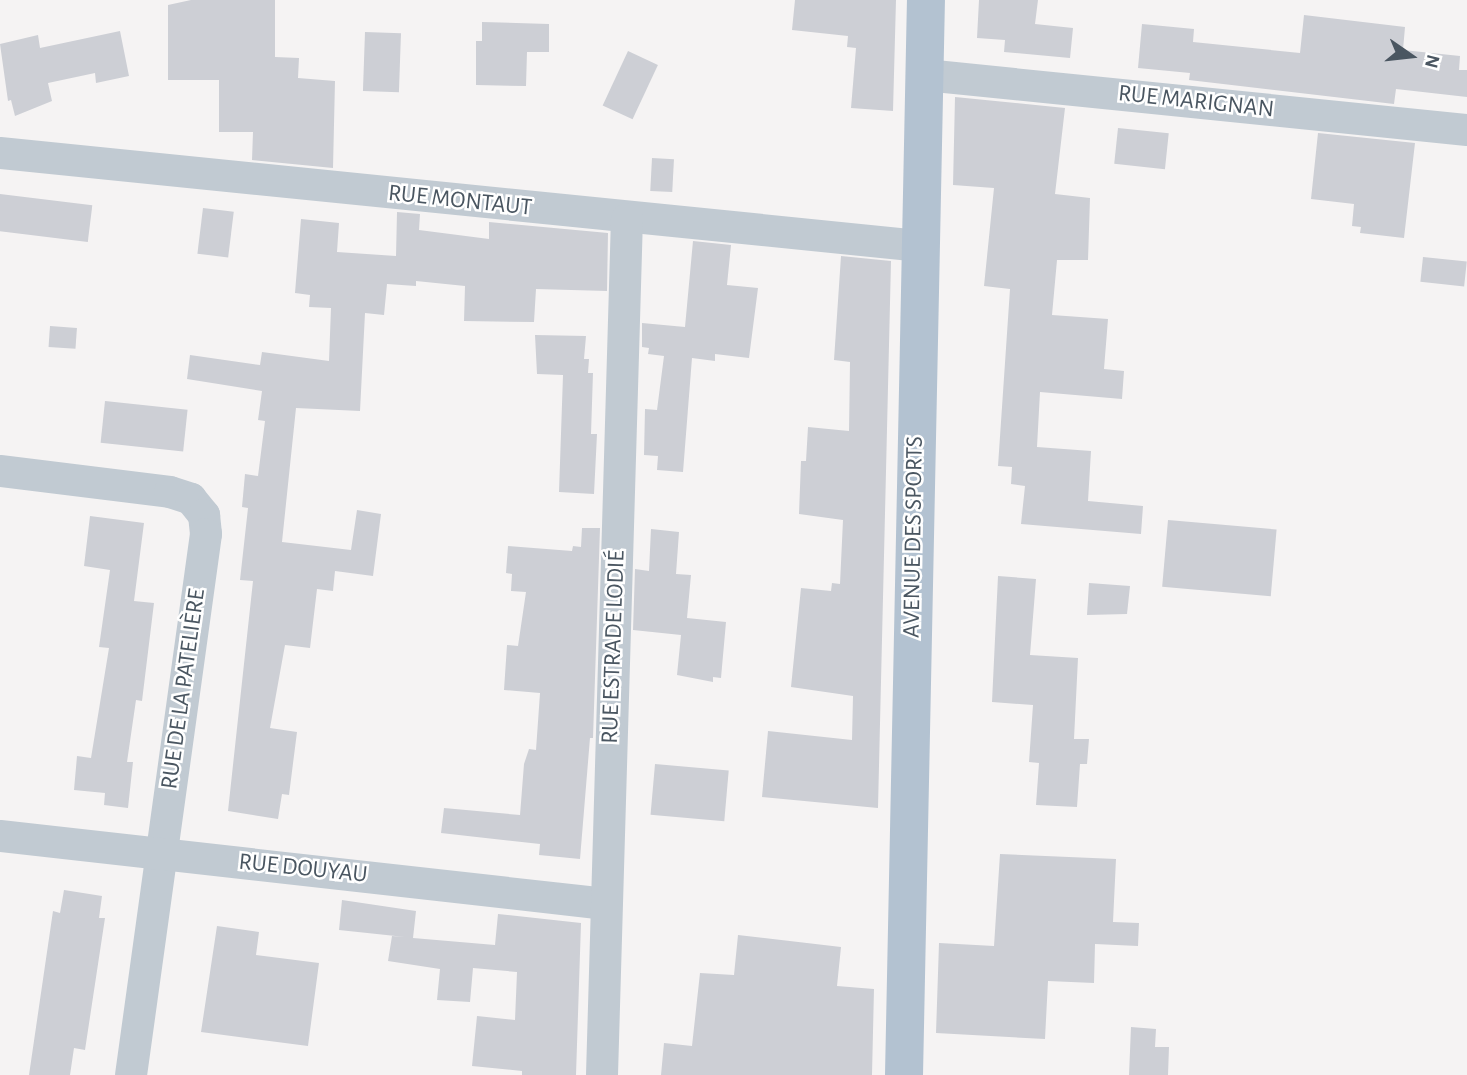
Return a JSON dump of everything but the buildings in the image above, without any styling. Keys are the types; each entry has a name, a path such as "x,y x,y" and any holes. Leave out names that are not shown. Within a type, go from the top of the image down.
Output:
{"main road":[{"name":"AVENUE DES SPORTS","path":"904,1075 926,0"}],"street":[{"name":"RUE MARIGNAN","path":"925,75 1467,130"},
{"name":"RUE MONTAUT","path":"0,153 627,219 921,246"},
{"name":"RUE ESTRADE LODIÉ","path":"602,1075 627,219"},
{"name":"RUE DE LA PATELIÈRE","path":"0,471 170,492 191,499 204,516 206,534 131,1075"},
{"name":"RUE DOUYAU","path":"0,836 606,904"}]}
